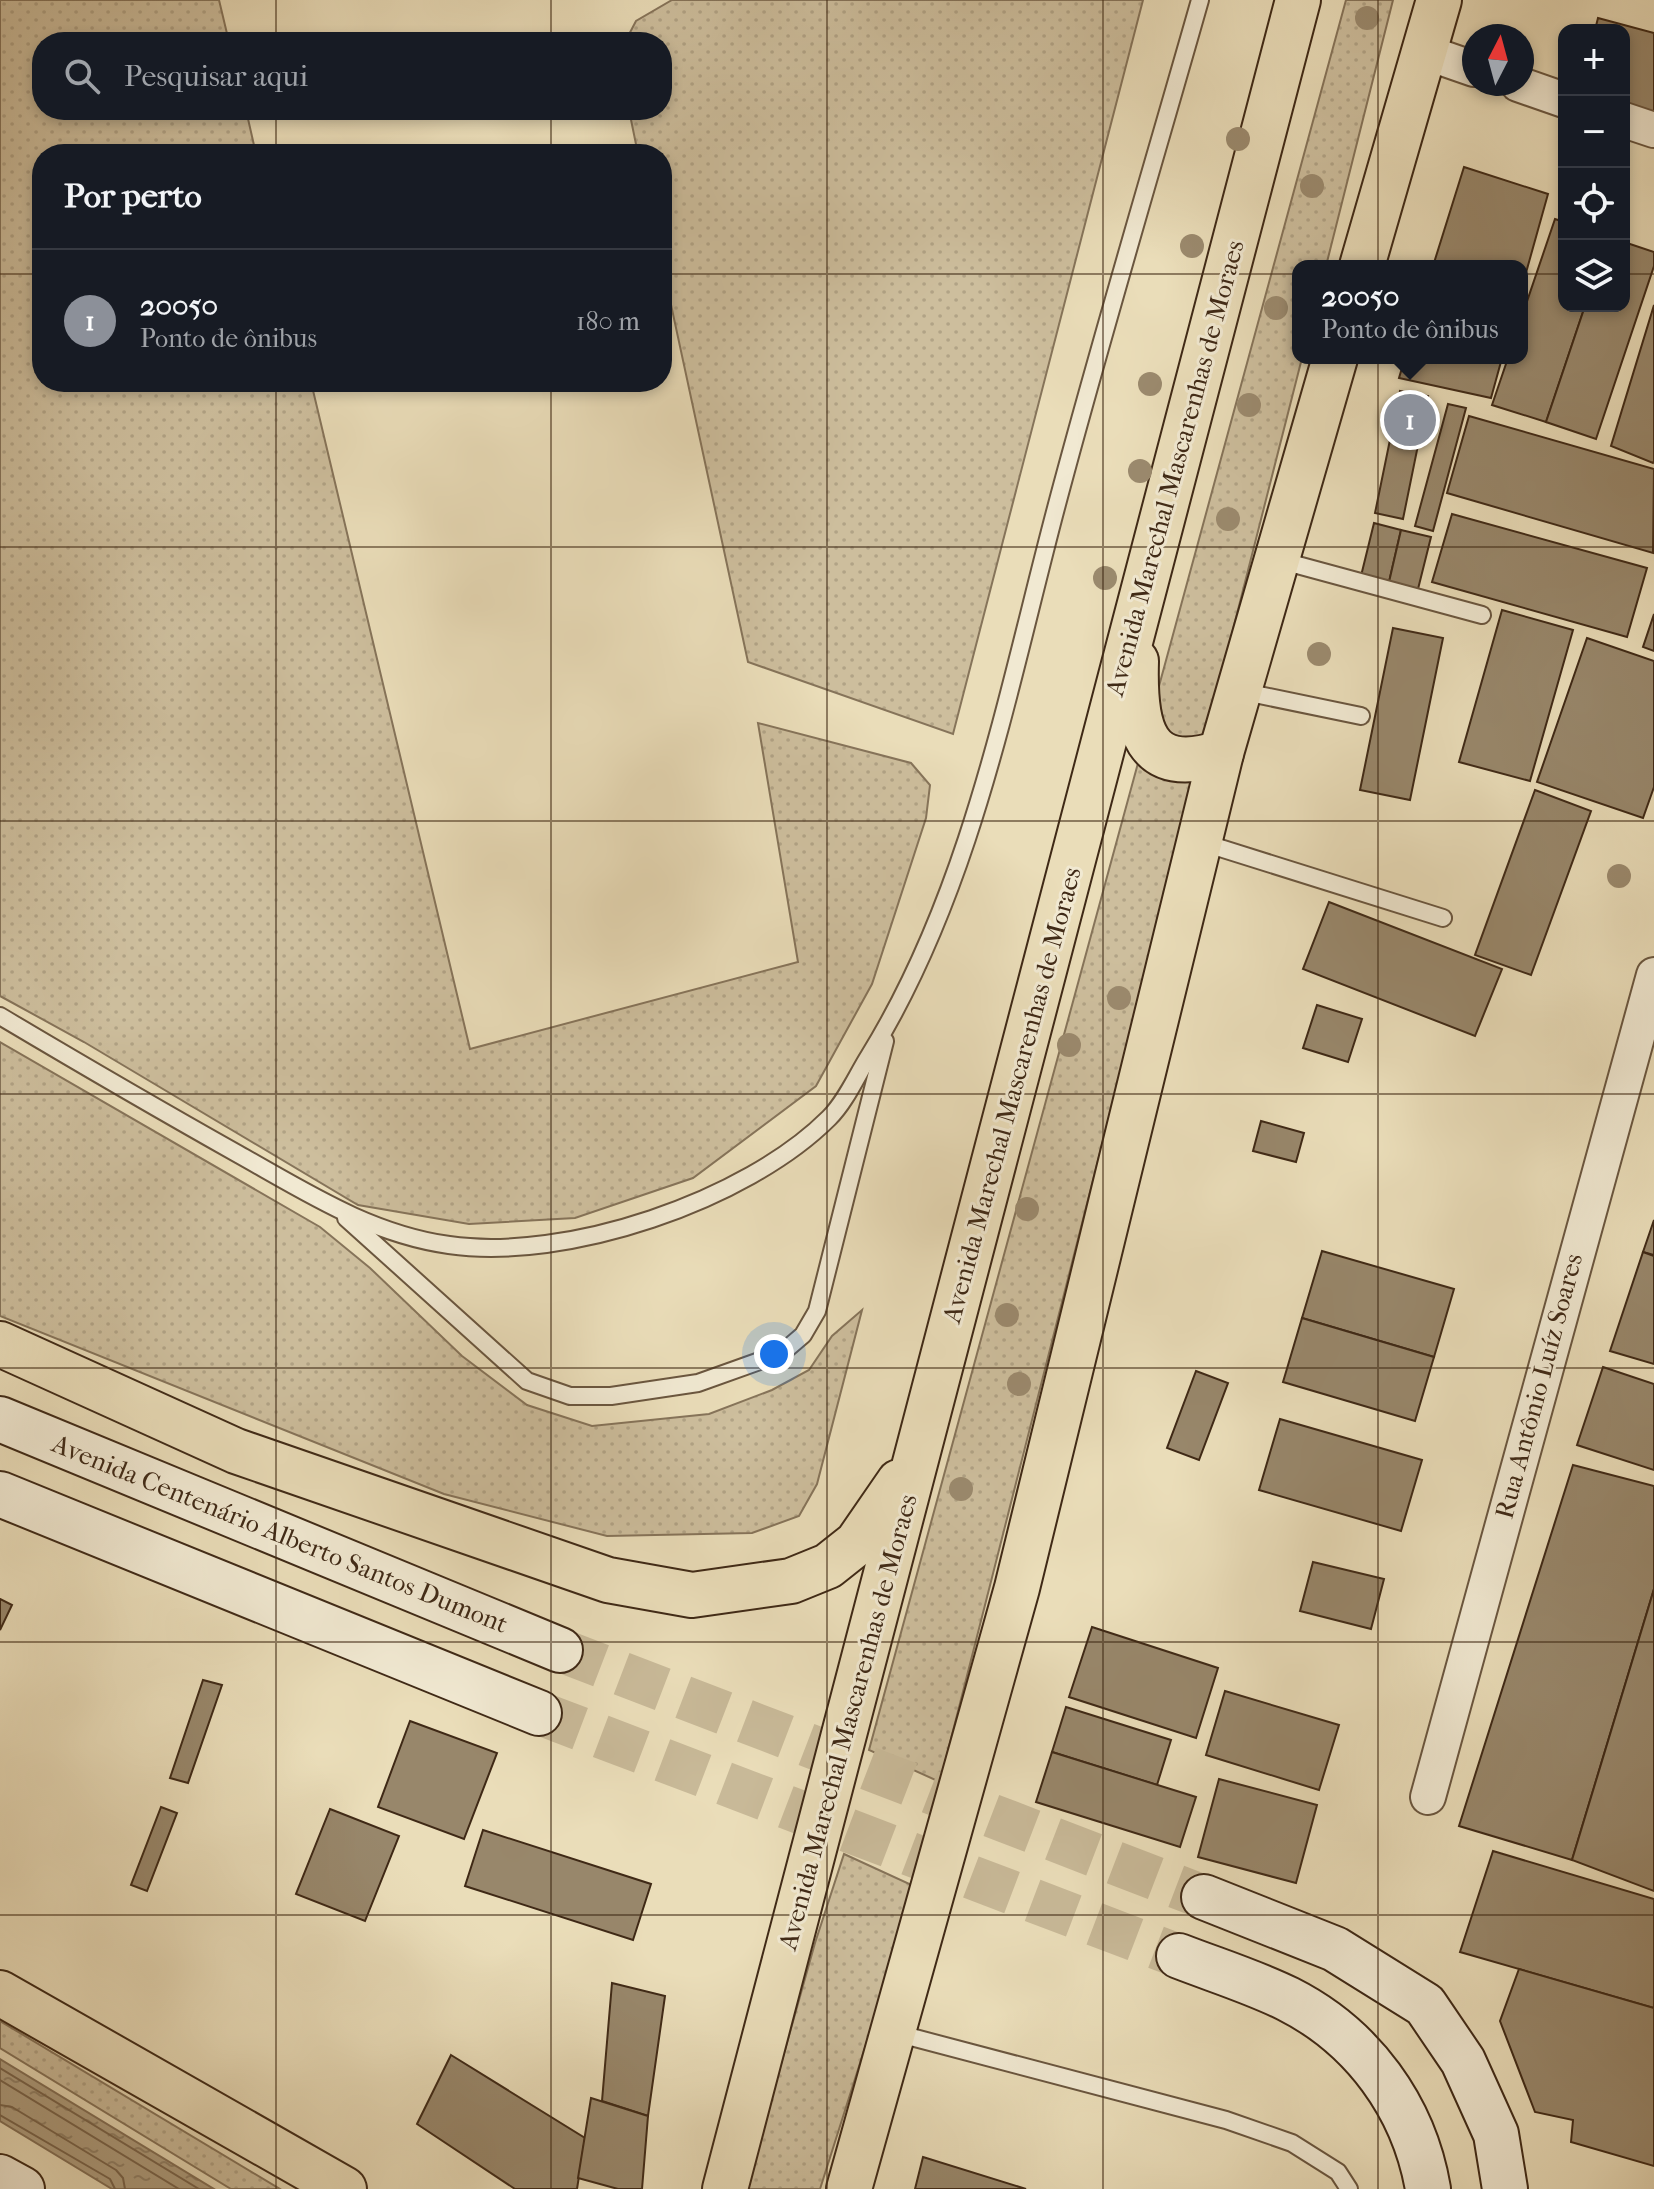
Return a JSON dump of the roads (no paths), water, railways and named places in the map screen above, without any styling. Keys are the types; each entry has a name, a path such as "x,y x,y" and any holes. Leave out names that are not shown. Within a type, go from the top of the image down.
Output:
{"highway":[{"name":"Avenida Marechal Mascarenhas de Moraes","path":"724,2181 919,1450 1298,0"},
{"path":"1364,260 1439,0"},
{"path":"849,2189 1017,1588 1221,753 1333,364"},
{"path":"1137,614 1136,675 1140,716 1149,741 1163,757 1181,762 1221,753"},
{"path":"0,1344 236,1451 608,1580 692,1595 791,1581 828,1566 857,1543 919,1450"},
{"path":"0,1993 344,2189"}],"main road":[{"name":"Avenida Centenário Alberto Santos Dumont","path":"0,1419 560,1650"},
{"path":"0,1494 539,1713"},
{"path":"1204,1897 1335,1949 1425,2005 1463,2061 1496,2134 1505,2189"},
{"path":"1179,1956 1288,1999 1346,2037 1390,2086 1422,2155 1428,2189"},
{"path":"0,2177 22,2189"}],"street":[{"path":"1425,52 1462,65"},
{"path":"1534,90 1558,98"},
{"path":"1630,122 1654,130"},
{"name":"Rua Antônio Luíz Soares","path":"1428,1797 1654,975"}],"lane":[{"path":"344,1216 449,1245 538,1247 631,1226 706,1197 775,1161 832,1116 889,1024 928,947 990,763 1057,504 1200,0"},
{"path":"1278,560 1482,615"},
{"path":"1239,690 1361,716"},
{"path":"1199,842 1443,918"},
{"path":"0,1016 344,1216 527,1381 570,1396 611,1396 698,1383 782,1353 803,1335 817,1311 889,1024"},
{"path":"894,2032 1226,2120 1292,2143 1338,2172 1349,2189"}],"water":[{"path":"0,2059 214,2189 112,2189 0,2121"}],"tunnel":[{"path":"560,1650 1204,1897"},
{"path":"539,1713 1179,1956"}],"place":[{"name":"20050","path":"1410,420"}]}
